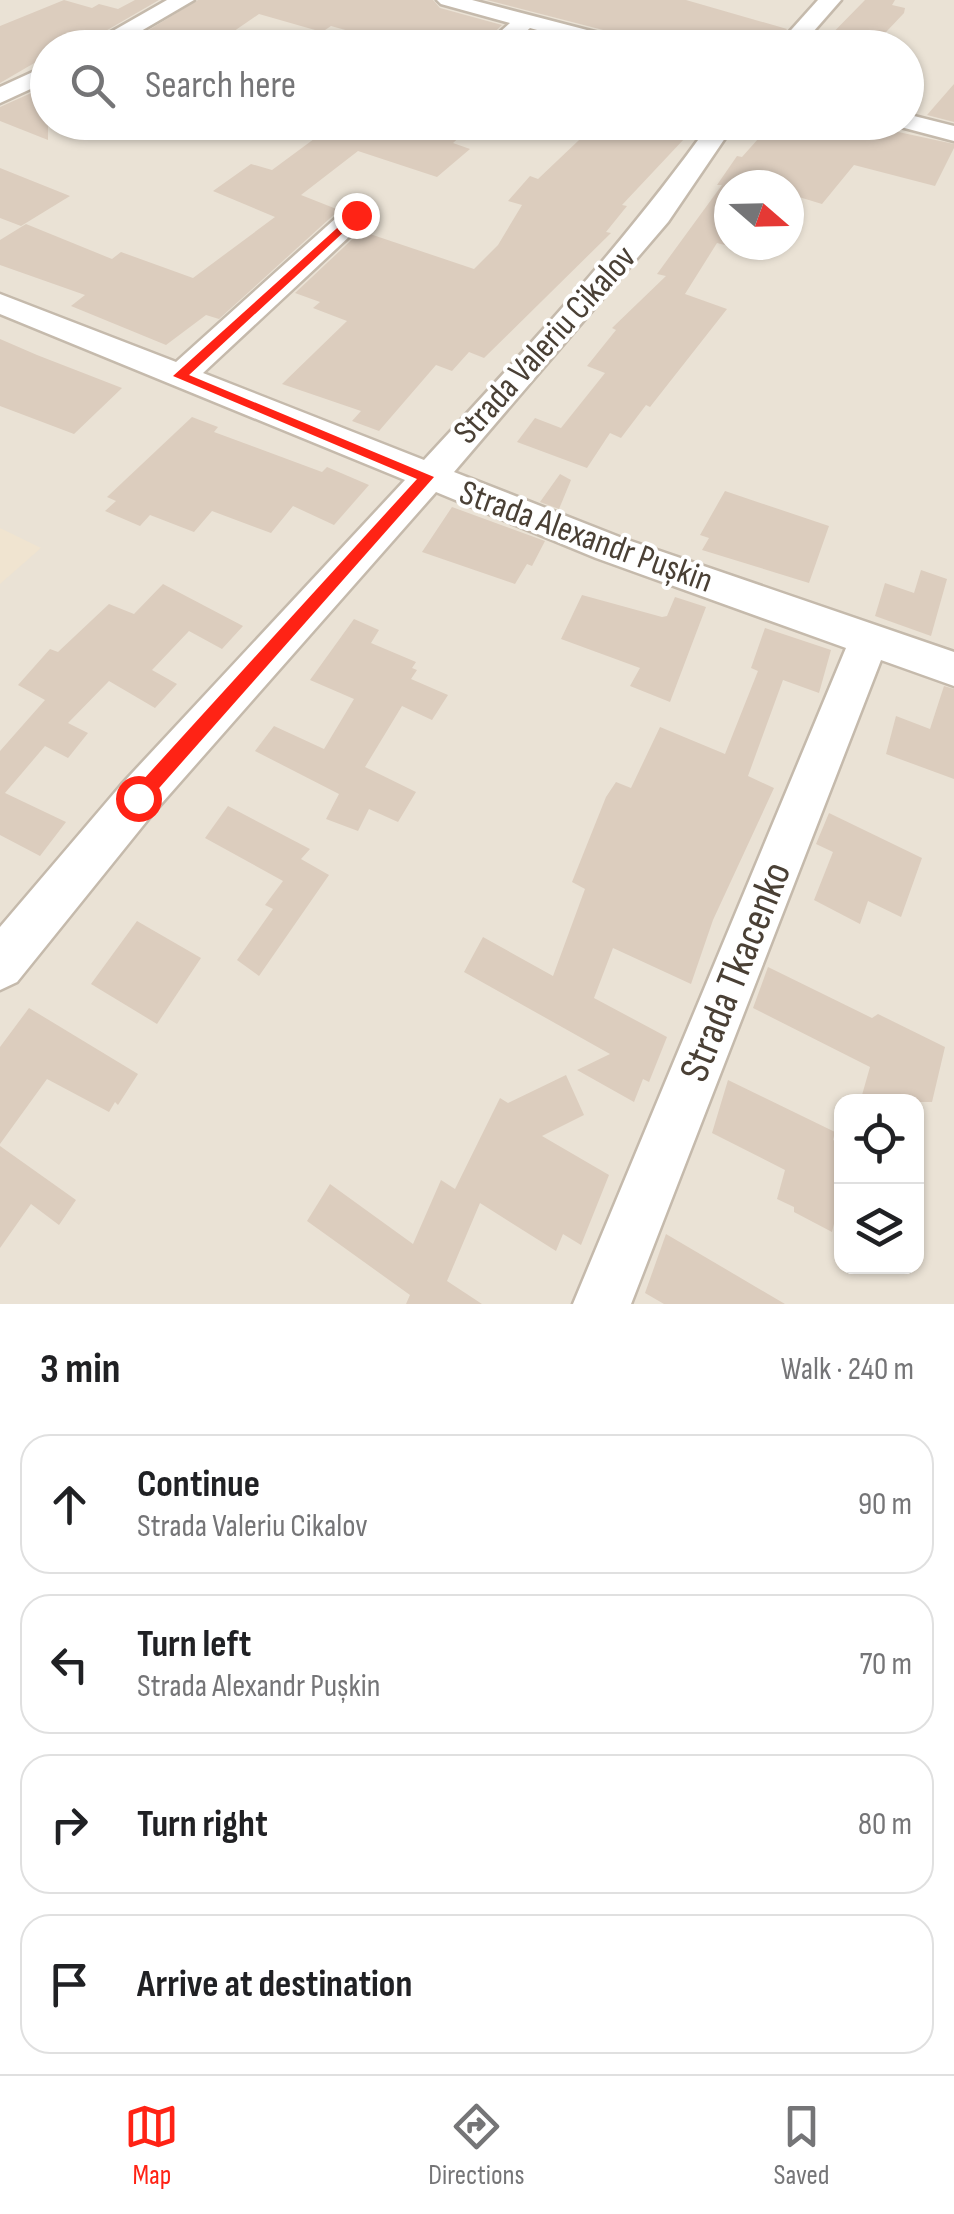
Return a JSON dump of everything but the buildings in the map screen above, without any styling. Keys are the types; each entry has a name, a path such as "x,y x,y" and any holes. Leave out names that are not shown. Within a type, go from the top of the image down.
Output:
{"street":[{"path":"128,30 184,0"},
{"path":"448,0 560,30"},
{"path":"802,30 830,0"},
{"path":"515,30 526,21"},
{"path":"0,96 30,81"},
{"path":"924,126 954,134"},
{"name":"Strada Valeriu Cikalov","path":"0,965 138,798 567,324 658,216 711,140"},
{"path":"180,376 356,215"},
{"name":"Strada Alexandr Pușkin","path":"0,303 609,548 954,669"},
{"name":"Strada Tkacenko","path":"602,1304 869,640"}],"shaded area":[{"path":"0,0 954,0 954,1304 0,1304"},
{"path":"0,528 41,548 0,584"}],"route":[{"path":"138,798 427,477 180,376 356,215"}]}
